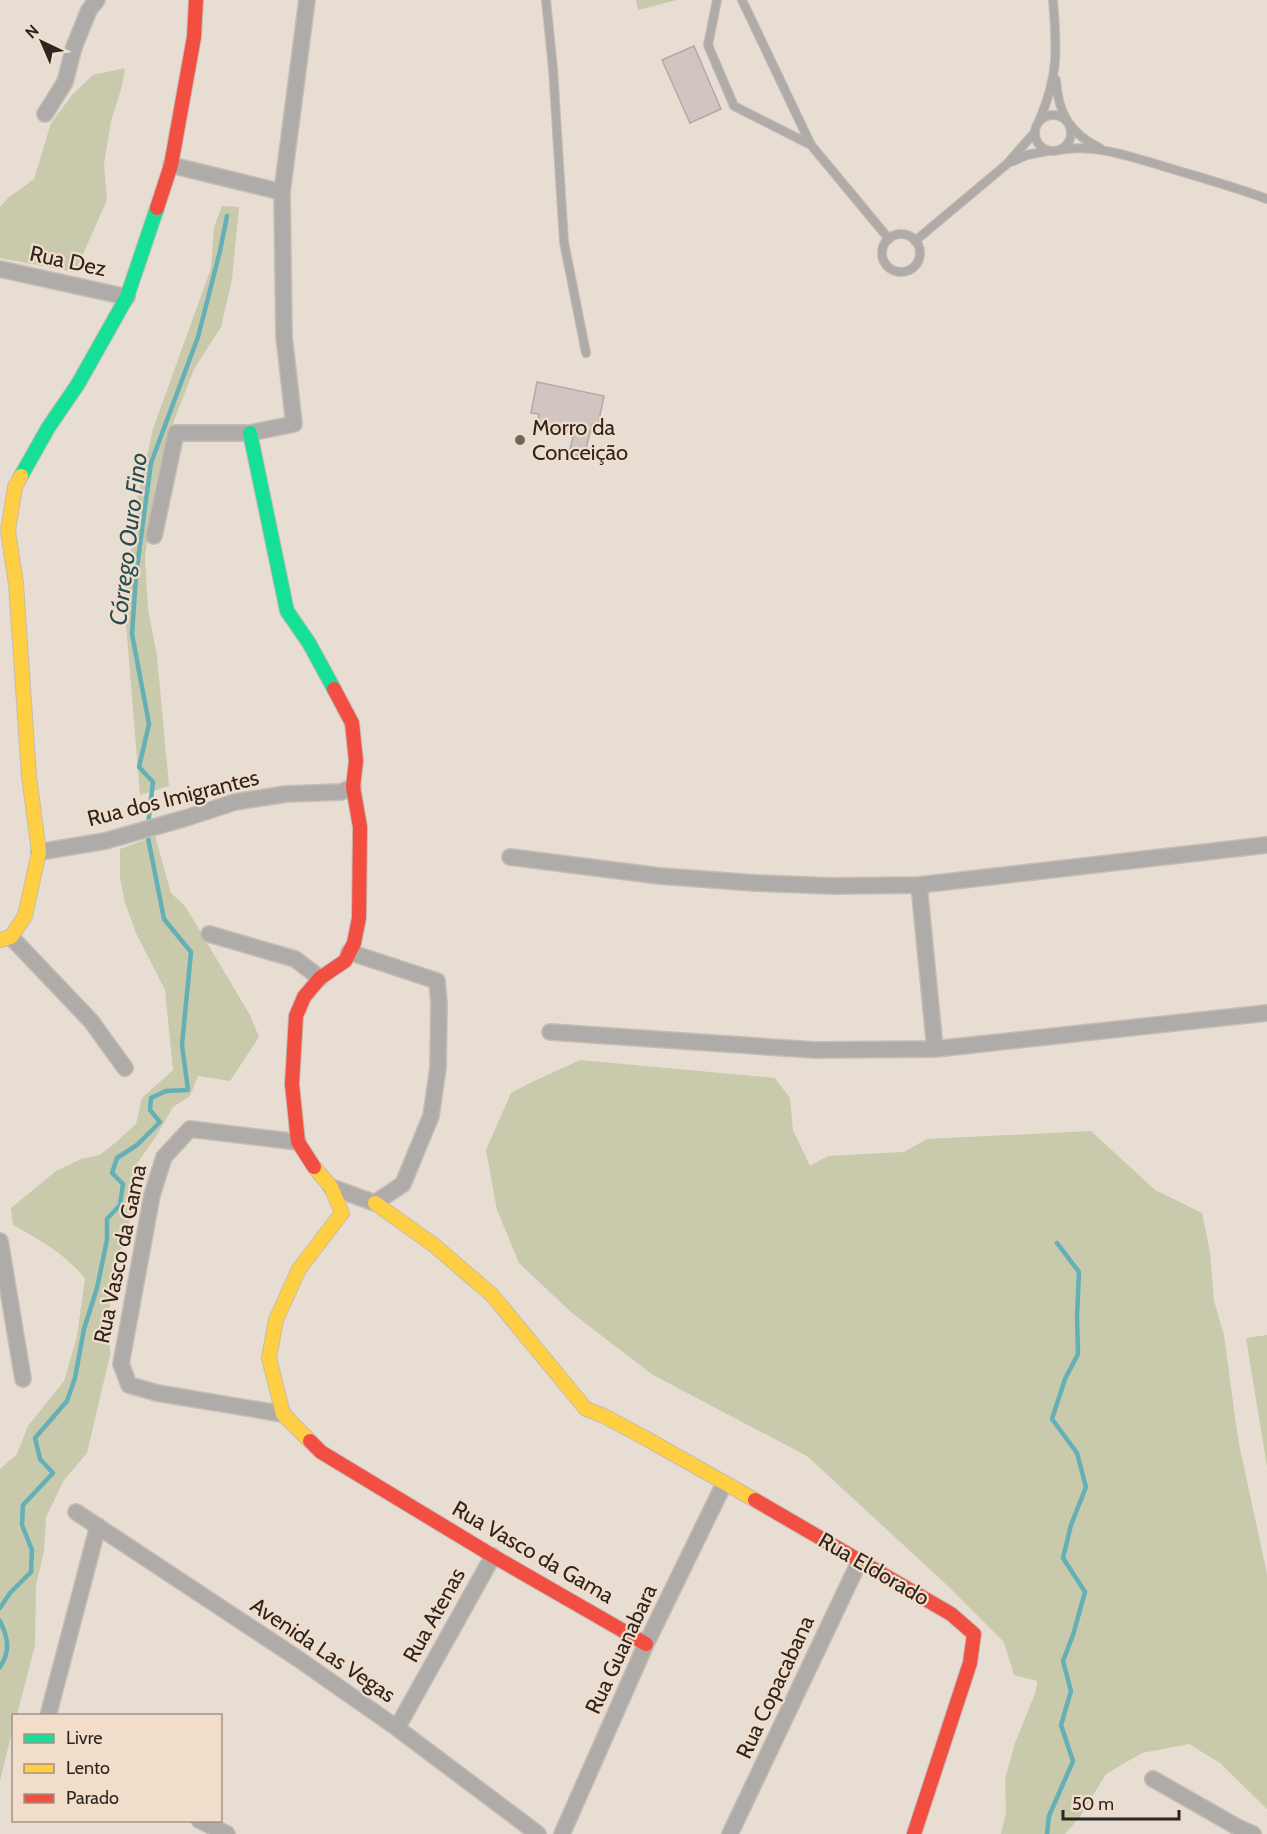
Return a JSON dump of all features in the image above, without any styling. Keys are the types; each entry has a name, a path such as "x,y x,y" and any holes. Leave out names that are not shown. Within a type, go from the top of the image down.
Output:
{"street":[{"path":"45,114 65,82 74,47 89,10 97,0"},
{"path":"125,1068 91,1021 5,938 25,916 39,852 29,776 16,584 8,531 15,487 48,428 78,384 127,297 171,165 194,37 196,0"},
{"path":"154,536 176,433 250,433 294,424 284,336 282,192 307,0"},
{"path":"171,165 282,192"},
{"name":"Rua Dez","path":"0,269 127,297"},
{"path":"250,433 287,611 309,643 352,723 356,761 353,787 360,827 359,918 354,943 345,961 320,978 304,997 297,1016 292,1084 298,1142 313,1166 331,1188 342,1213 299,1269 276,1320 270,1358 283,1414"},
{"name":"Rua dos Imigrantes","path":"39,852 105,841 236,802 286,794 341,792 353,787"},
{"path":"510,857 660,876 755,883 833,886 920,885 1267,845"},
{"path":"920,885 935,1049"},
{"path":"209,934 295,959 320,978"},
{"path":"331,1188 375,1203 403,1184 431,1116 438,1068 437,981 350,952"},
{"path":"550,1032 815,1050 935,1049 1267,1013"},
{"name":"Rua Vasco da Gama","path":"298,1142 190,1129 164,1157 152,1195 121,1364 129,1385 157,1393 283,1414 321,1452 493,1556 646,1644"},
{"name":"Rua Eldorado","path":"375,1203 435,1246 492,1295 586,1409 621,1425 860,1560 951,1614 974,1634 970,1663 914,1834"},
{"path":"0,1241 23,1379"},
{"name":"Rua Guanabara","path":"562,1834 646,1644 724,1484"},
{"name":"Avenida Las Vegas","path":"76,1512 297,1658 397,1728 531,1832"},
{"path":"49,1714 98,1526"},
{"name":"Rua Atenas","path":"397,1728 493,1556"},
{"name":"Rua Copacabana","path":"730,1834 860,1560"},
{"path":"1152,1779 1243,1832"},
{"path":"201,1822 227,1834"}],"lane":[{"path":"546,0 553,69 564,242 586,353"},
{"path":"717,0 708,45 734,106 811,145"},
{"path":"742,0 811,145 889,238"},
{"path":"1053,0 1057,42 1055,73 1058,99 1071,136 1065,147 1059,150"},
{"path":"915,241 1007,164 1035,132 1055,73"},
{"path":"1039,121 1055,115 1065,120 1087,142 1107,151 1231,186 1267,199"},
{"path":"1035,132 1036,142 1047,151"},
{"path":"1007,164 1047,151 1075,148 1107,151"},
{"path":"904,234 915,241 920,250 920,258 910,270 902,273 894,271 883,260 884,245 889,238 904,234"}],"green space":[{"path":"636,0 677,0 638,10"},
{"path":"125,68 111,121 104,164 107,200 75,272 0,258 0,207 8,198 34,179 51,123 73,94 93,75"},
{"path":"222,206 239,207 232,279 221,327 194,369 175,418 155,486 145,556 148,609 157,656 169,786 140,795 124,599 133,517 153,429 211,268 214,227"},
{"path":"155,836 171,893 185,906 250,1015 259,1037 230,1081 198,1076 190,1096 173,1107 136,1165 137,1198 112,1280 109,1319 110,1355 87,1453 64,1480 46,1517 44,1551 36,1585 35,1645 17,1714 12,1714 12,1732 0,1781 0,1469 17,1454 28,1426 64,1381 77,1336 85,1278 61,1255 13,1225 11,1208 56,1171 81,1159 100,1155 115,1143 136,1124 142,1098 173,1070 165,990 136,933 125,903 120,878 120,849"},
{"path":"580,1060 775,1078 790,1098 793,1130 810,1166 828,1156 904,1152 927,1139 1091,1131 1155,1190 1202,1213 1210,1252 1214,1301 1224,1335 1238,1439 1267,1574 1267,1809 1220,1763 1189,1744 1142,1753 1106,1774 1079,1818 1065,1834 1001,1834 1006,1812 1005,1779 1015,1743 1036,1691 1037,1681 1014,1675 1004,1642 948,1586 807,1456 653,1375 572,1313 519,1263 497,1210 486,1150 511,1093"},
{"path":"1267,1335 1267,1467 1246,1338"}],"building":[{"path":"694,46 721,109 690,123 662,60"},
{"path":"537,382 604,396 598,425 592,424 584,457 569,453 574,433 537,425 539,414 531,413"}],"waterway":[{"name":"Córrego Ouro Fino","path":"148,825 153,782 139,767 149,724 132,634 136,575 151,463 198,337 227,216"},
{"name":"Córrego Ouro Fino","path":"0,1608 10,1593 31,1572 32,1550 22,1525 23,1505 53,1473 40,1459 35,1438 67,1401 75,1378 84,1329 97,1288 107,1240 107,1219 120,1205 123,1184 112,1173 117,1158 137,1145 160,1122 150,1110 151,1098 166,1091 188,1090 182,1045 191,952 164,919 147,833"},
{"path":"1047,1834 1049,1816 1073,1761 1061,1725 1071,1691 1063,1661 1085,1592 1063,1558 1071,1525 1086,1487 1077,1453 1052,1419 1065,1379 1078,1354 1079,1272 1057,1243"},
{"name":"Córrego Ouro Fino","path":"0,1621 7,1644 6,1655 0,1667"}],"traffic: fast":[{"path":"21,476 48,428 78,384 127,297 157,208"},
{"path":"250,433 287,611 309,643 334,689"}],"traffic: slow":[{"path":"0,940 11,937 25,916 39,852 29,776 16,584 8,531 15,487 21,476"},
{"path":"310,1441 283,1414 269,1358 276,1320 299,1269 342,1213 331,1187 314,1167"},
{"path":"375,1203 435,1246 492,1295 586,1409 647,1439 755,1500"}],"traffic: jam":[{"path":"157,208 171,165 194,37 196,0"},
{"path":"314,1167 298,1142 292,1084 296,1016 304,997 320,978 345,961 354,943 359,918 360,827 353,787 356,761 352,723 334,689"},
{"path":"310,1441 321,1452 493,1556 646,1644"},
{"path":"755,1500 951,1614 974,1634 970,1663 914,1834"}],"place":[{"name":"Morro da Conceição","path":"520,440"}]}
